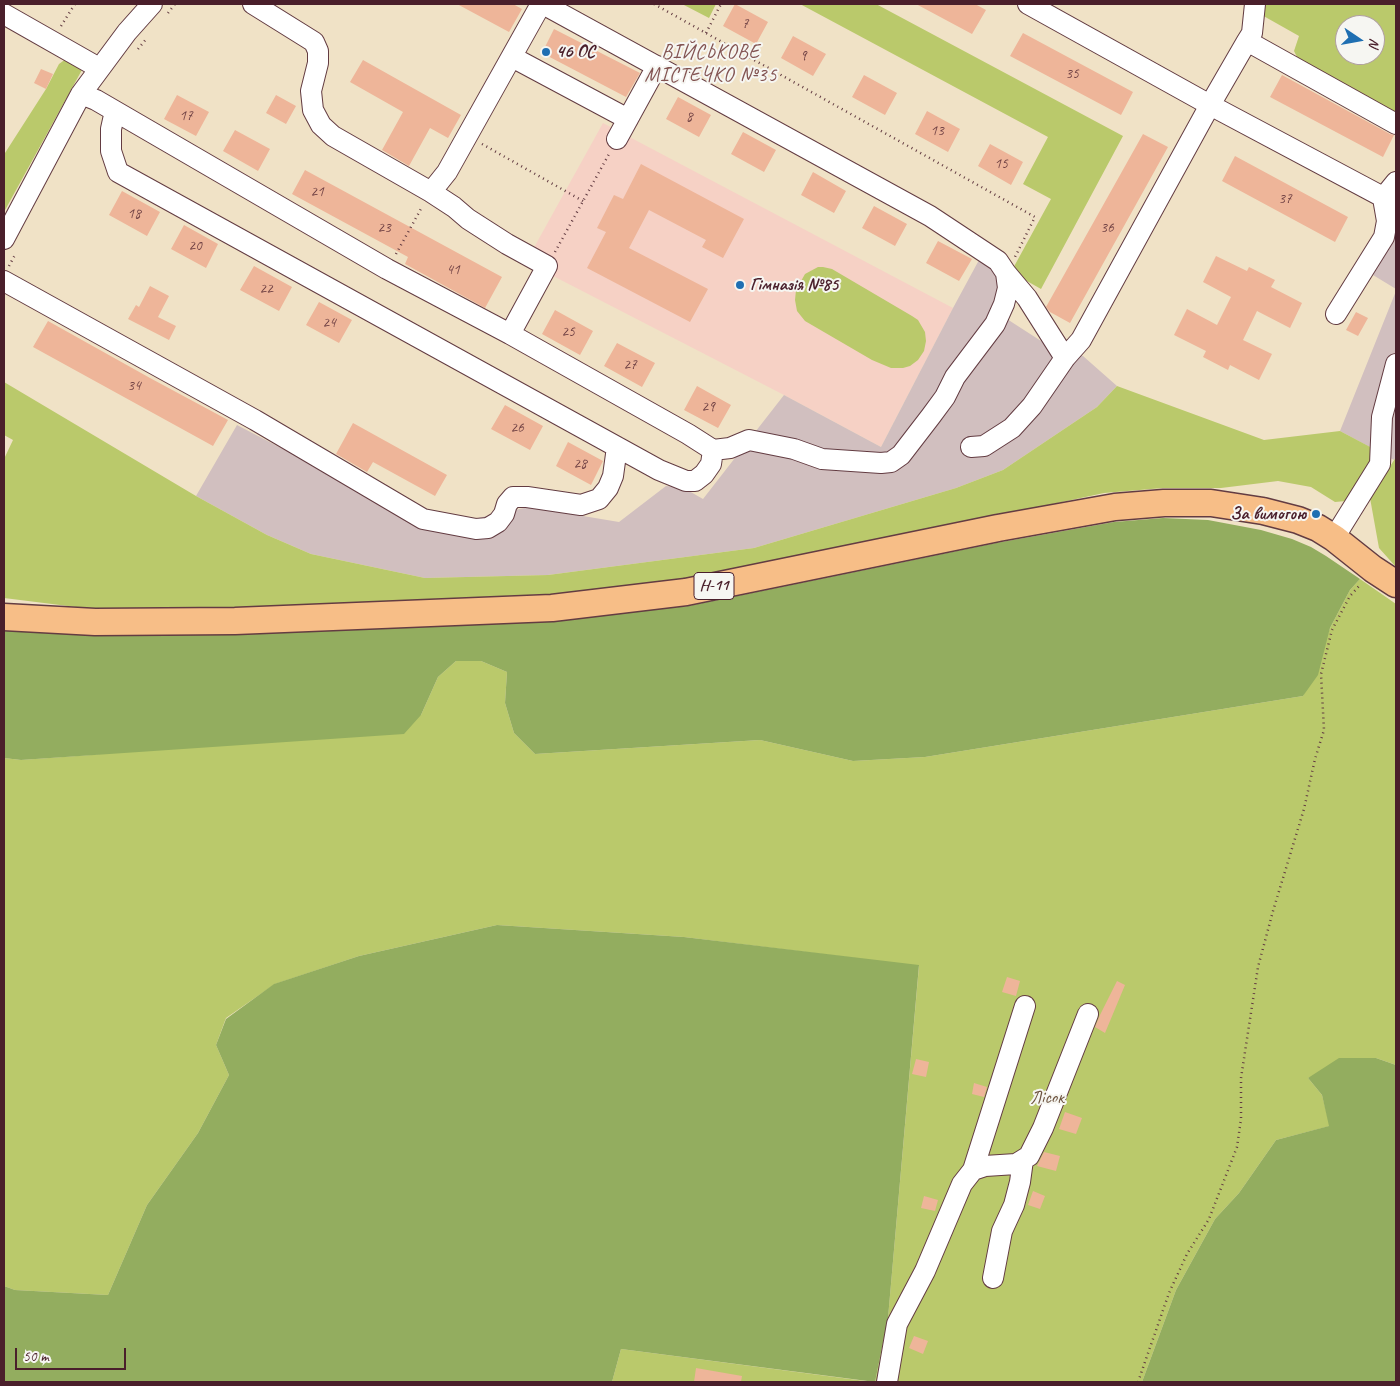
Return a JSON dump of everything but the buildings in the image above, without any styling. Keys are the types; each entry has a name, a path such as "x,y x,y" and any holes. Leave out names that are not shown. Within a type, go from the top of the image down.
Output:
{"main road":[{"name":"Н-11","path":"4,616 95,622 235,621 552,608 686,592 998,528 1115,507 1164,503 1210,503 1264,510 1298,520 1318,528 1334,538 1373,569 1396,584"}],"street":[{"path":"253,4 314,42 318,51 318,63 311,91 313,110 320,125 333,136 431,192 507,244 547,266 510,334"},
{"path":"431,192 447,172 542,4 930,216 998,261 1027,298 1065,358"},
{"path":"1028,4 1210,105 1390,201"},
{"path":"971,447 984,446 1012,428 1032,406 1065,358 1081,340 1210,105 1252,33 1255,4"},
{"path":"11,244 81,94 127,32 157,11"},
{"path":"4,14 99,68"},
{"path":"1247,42 1396,124"},
{"path":"512,57 628,119"},
{"path":"618,139 657,66"},
{"path":"81,94 96,100 387,269 510,334 713,450 730,448 749,440 794,450 822,459 891,462 901,455 931,416 955,377 995,324 1004,304 1008,288 1006,273"},
{"path":"115,111 111,129 111,151 118,172 659,470 686,481 695,481 704,474 711,464 713,450"},
{"path":"1336,314 1384,237 1390,201 1396,182"},
{"path":"6,274 423,519 476,528 488,528 498,522 504,514 507,504 513,497 527,497 581,505 599,499 608,488 613,476 617,447"},
{"path":"1334,538 1380,464 1382,417 1396,364"},
{"path":"887,1382 897,1324 925,1271 962,1184 973,1170 1025,1006"},
{"path":"973,1170 985,1166 1016,1164 1029,1156 1043,1128 1088,1014"},
{"path":"992,1278 1002,1231 1014,1206 1023,1160"}],"path":[{"path":"52,42 74,4"},
{"path":"157,11 175,4"},
{"path":"654,4 1035,217 1006,273"},
{"path":"706,33 722,4"},
{"path":"132,56 150,34"},
{"path":"467,136 583,201"},
{"path":"547,266 618,139"},
{"path":"387,269 431,192"},
{"path":"6,274 11,244"},
{"path":"1138,1382 1169,1293 1187,1254 1209,1219 1236,1147 1241,1119 1241,1078 1258,967 1304,809 1315,759 1324,730 1321,674 1332,630 1350,596 1373,569"}],"shaded area":[{"name":"Гімназія №85","path":"603,123 953,308 881,447 526,262"},
{"path":"1396,235 1396,289 1373,275"},
{"path":"979,260 997,271 1000,282 993,310 1055,350 1083,356 1117,386 1097,407 1003,470 956,488 754,548 548,575 425,578 311,554 267,535 196,496 237,425 352,485 422,530 529,507 619,522 666,486 682,487 703,499 784,395 881,447"},
{"path":"1396,291 1396,457 1394,460 1340,431"}],"green space":[{"path":"682,4 716,4 709,18"},
{"path":"800,4 876,4 1123,136 1041,289 1011,272 1051,199 1023,184 1048,137"},
{"path":"1260,4 1396,4 1396,118 1301,65 1294,51 1299,36 1260,14"},
{"path":"67,58 83,68 4,212 4,152 46,89 59,64"},
{"path":"818,267 832,269 918,320 925,332 926,341 924,351 918,360 910,366 891,368 872,360 805,321 797,311 796,290 805,274"},
{"path":"4,382 196,496 267,535 311,554 425,578 548,575 754,548 956,488 1003,470 1097,407 1117,386 1264,440 1340,431 1374,449 1372,461 1346,501 1335,502 1311,487 1278,481 1221,488 1163,488 1104,493 683,579 552,594 232,608 92,609 4,598 4,459 13,440 4,435"},
{"path":"1396,457 1396,567 1379,548 1370,498"},
{"path":"1163,518 1208,520 1261,530 1292,539 1311,547 1360,579 1350,590 1330,628 1318,675 1303,696 925,757 853,761 760,740 535,754 514,733 505,703 507,672 481,661 456,661 438,677 421,715 404,734 21,760 4,758 4,633 9,625 98,632 236,634 553,620 688,606 996,543 1114,522"},
{"name":"Лісок","path":"1360,579 1396,604 1396,1065 1376,1058 1308,1078 1322,1095 1330,1126 1276,1140 1239,1193 1215,1219 1176,1290 1142,1382 875,1382 888,1318 919,966 684,937 497,925 359,956 275,984 226,1018 216,1045 229,1075 198,1133 147,1205 108,1295 15,1290 4,1286 4,758 21,760 91,755 421,715 438,677 456,661 481,661 507,672 505,703 514,733 535,754 760,740 853,761 925,757 1303,696 1330,628 1350,590"},
{"path":"497,925 684,937 919,965 888,1318 875,1382 621,1349 612,1382 4,1382 4,1286 15,1290 108,1295 147,1205 198,1133 229,1075 216,1045 226,1019 274,984 359,956"},
{"path":"1339,1058 1376,1058 1396,1065 1396,1382 1142,1382 1176,1290 1215,1219 1239,1193 1276,1140 1329,1126 1322,1095 1308,1078"},
{"path":"621,1349 873,1382 612,1382"}],"place":[{"name":"46 ОС","path":"546,52"},
{"name":"Гімназія №85","path":"740,285"},
{"name":"За вимогою","path":"1316,514"}],"district":[{"name":"ВІЙСЬКОВЕ МІСТЕЧКО №35","path":"711,64"}]}
